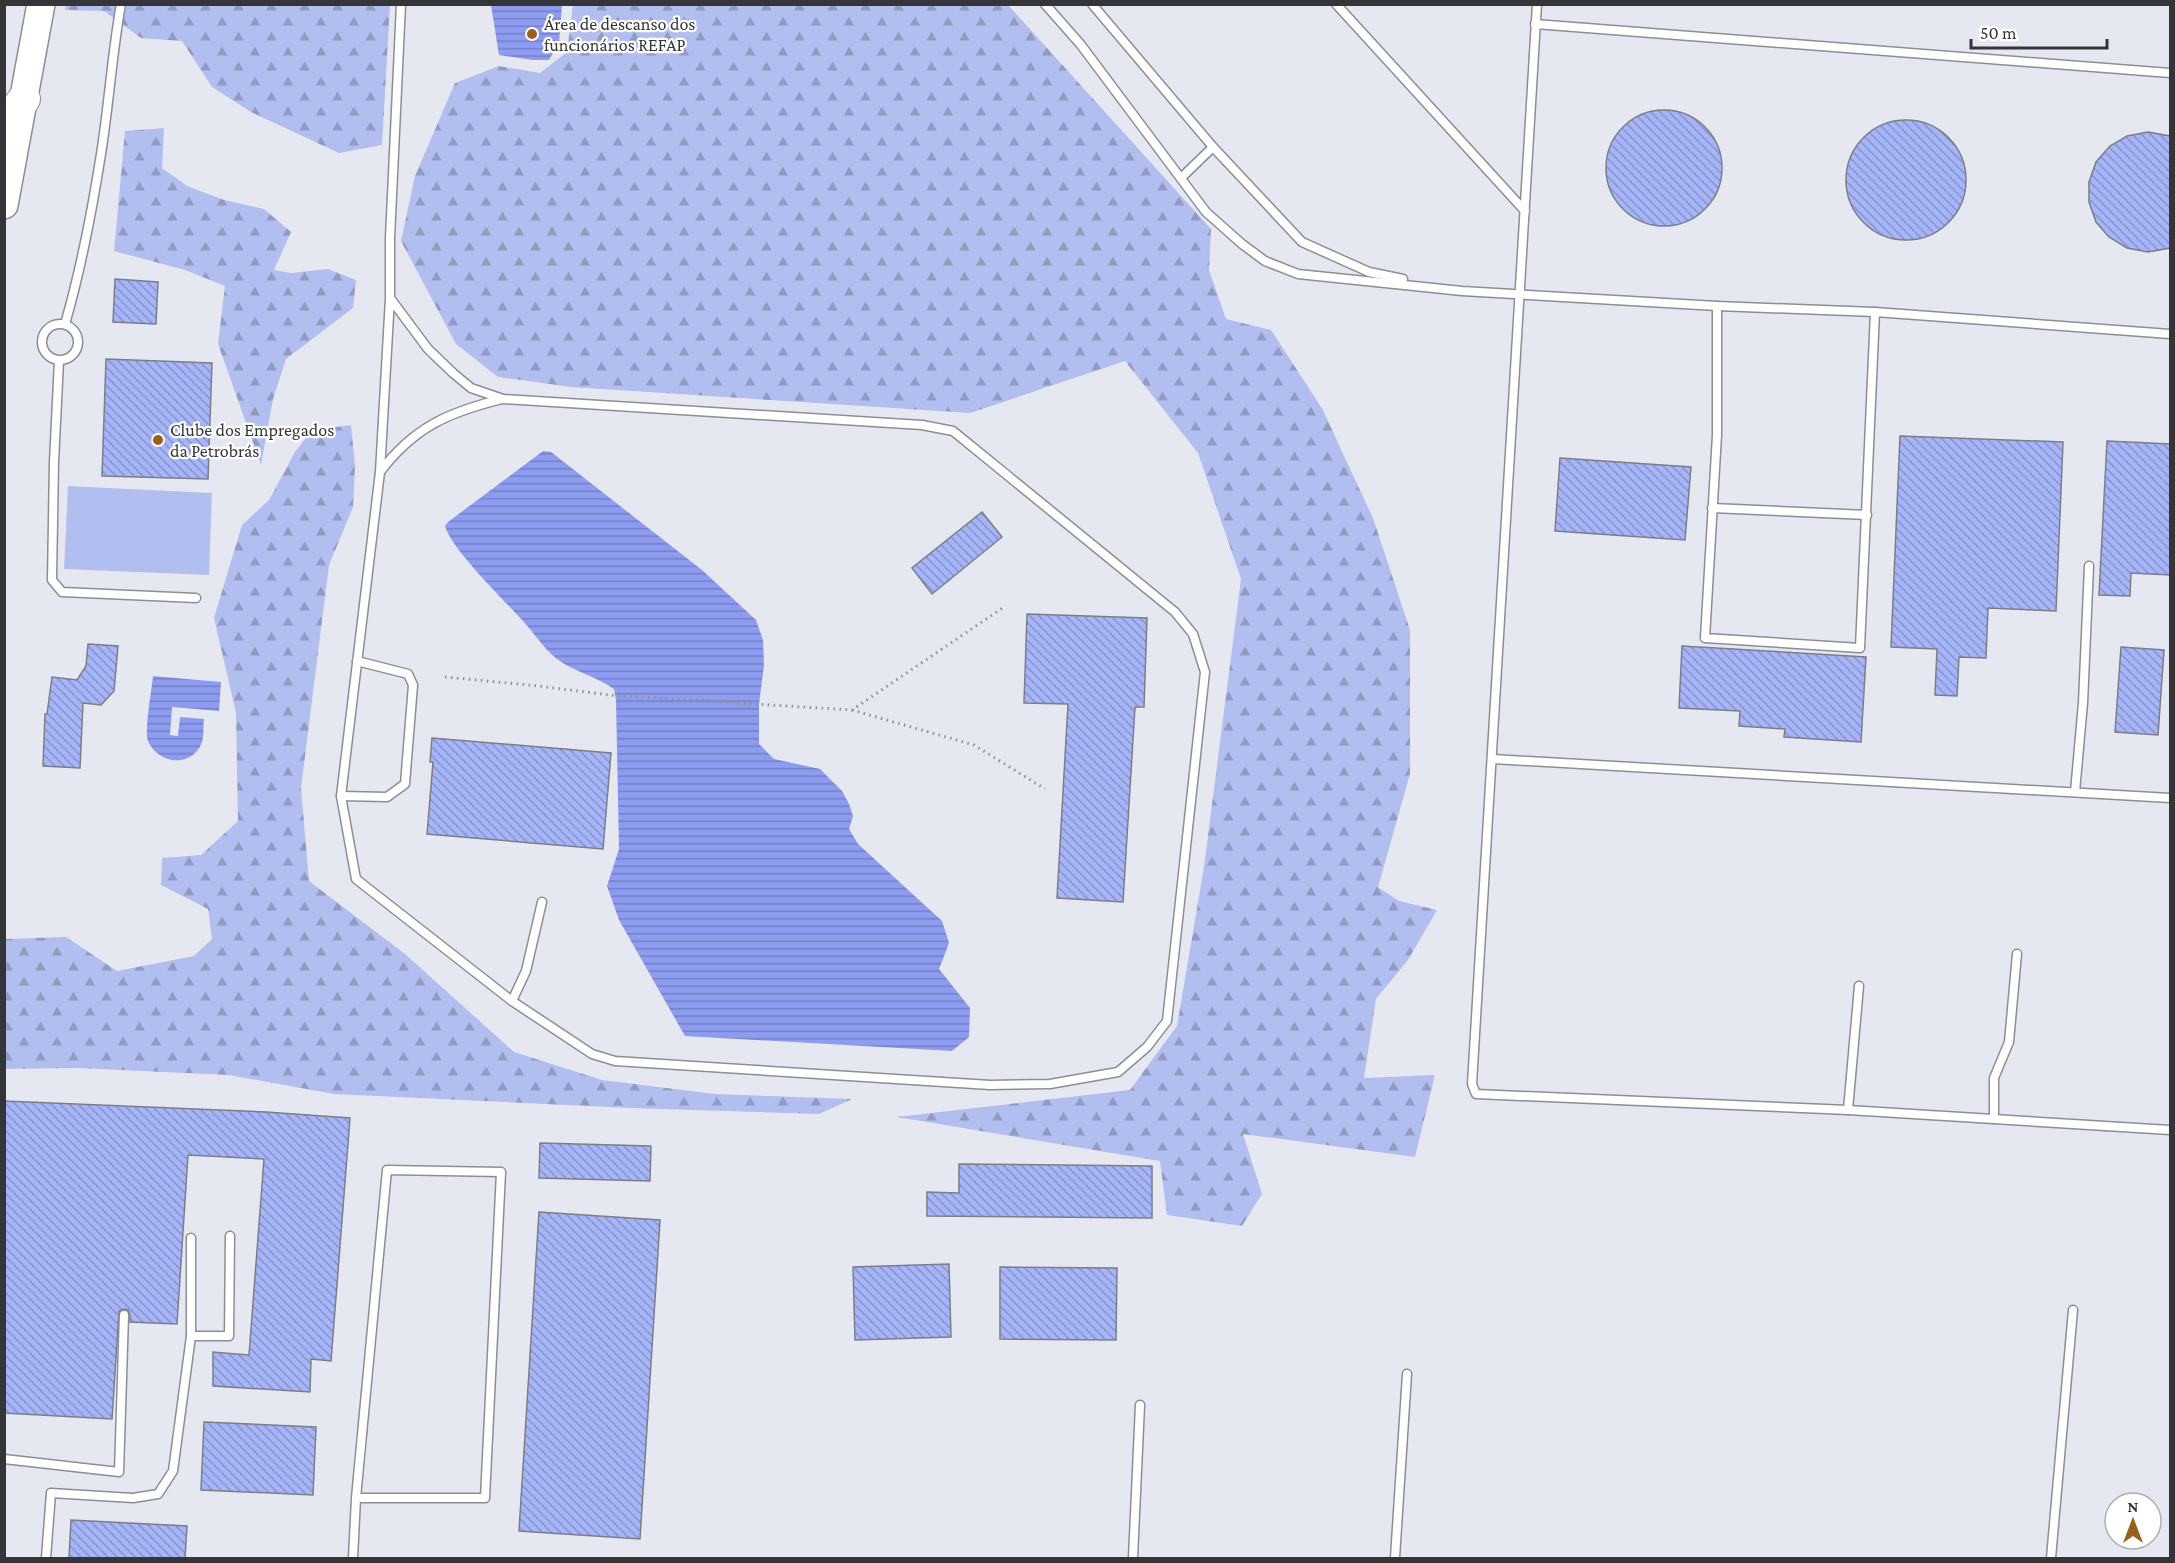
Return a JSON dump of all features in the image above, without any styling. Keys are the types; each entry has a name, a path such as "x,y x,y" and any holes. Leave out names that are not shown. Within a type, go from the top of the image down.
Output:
{"highway":[{"path":"4,126 24,99"}],"main road":[{"path":"4,205 41,4"}],"lane":[{"path":"65,324 74,292 101,153 121,4"},
{"path":"390,298 428,350 453,373 471,388 503,399 922,425 953,431 1175,612 1193,634 1205,672 1167,1021 1147,1047 1118,1072 1050,1084 990,1085 615,1061 592,1054 512,1001 356,879 341,796 380,472 390,298 390,238 401,4"},
{"path":"1045,4 1081,45 1206,212 1265,261 1298,274 1462,291 1717,306 1875,312 2170,334"},
{"path":"1092,4 1213,147 1302,242 1369,273 1462,291"},
{"path":"1336,4 1525,211"},
{"path":"1537,4 1472,1084 1476,1094 1848,1110 2170,1130"},
{"path":"1535,24 2170,73"},
{"path":"1181,178 1213,147"},
{"path":"1717,306 1717,435 1705,638 1860,648 1875,312"},
{"path":"55,324 65,324 77,334 78,349 73,356 58,361 49,357 43,349 42,339 46,330 55,324"},
{"path":"58,361 52,580 62,592 196,598"},
{"path":"380,472 394,453 433,423 465,408 503,399"},
{"path":"1712,508 1867,514"},
{"path":"2075,792 2083,703 2090,566"},
{"path":"341,796 387,797 405,784 413,684 408,674 357,661"},
{"path":"1493,759 2170,798"},
{"path":"512,1001 526,970 542,902"},
{"path":"1994,1119 1994,1078 2009,1042 2017,954"},
{"path":"1848,1110 1859,986"},
{"path":"353,1558 356,1498 387,1170 501,1172 486,1498 356,1498"},
{"path":"191,1336 229,1336 230,1236"},
{"path":"46,1558 51,1493 133,1498 158,1494 173,1471 191,1336 191,1238"},
{"path":"2051,1558 2073,1310"},
{"path":"4,1459 119,1472 124,1315"},
{"path":"1395,1558 1407,1374"},
{"path":"1133,1558 1140,1405"}],"path":[{"path":"852,710 1004,607"},
{"path":"445,677 609,695 852,710 974,745 1045,789"}],"green space":[{"path":"66,4 390,5 382,145 339,153 251,112 212,87 182,41 141,38 104,11 65,10"},
{"path":"573,5 1008,5 1211,229 1209,270 1226,319 1271,330 1323,410 1373,518 1410,630 1410,774 1378,887 1399,901 1437,910 1408,960 1376,999 1364,1078 1435,1075 1415,1157 1243,1134 1262,1194 1242,1226 1167,1215 1160,1161 897,1117 1130,1090 1177,1026 1204,867 1241,579 1198,453 1125,361 970,413 571,387 498,377 456,344 401,241 415,176 455,83 499,66 540,73 567,52"},
{"path":"164,128 162,168 187,186 224,200 264,209 291,232 274,270 291,273 328,269 356,280 353,308 286,359 273,399 261,465 218,344 225,286 185,270 114,251 125,131"},
{"path":"351,425 355,466 353,507 329,565 301,788 309,881 405,954 514,1052 602,1080 715,1094 852,1099 819,1114 630,1108 334,1094 229,1075 77,1068 5,1069 5,939 66,937 117,971 194,956 212,939 208,909 161,885 162,858 201,855 238,821 236,713 214,618 242,525 269,500 295,452 312,430"},
{"path":"68,486 212,493 209,575 64,569"}],"water":[{"name":"Área de descanso dos funcionários REFAP","path":"491,5 562,5 559,43 549,60 499,55"},
{"path":"543,451 551,452 702,570 756,620 763,640 764,665 759,704 759,744 774,759 820,769 842,791 849,804 853,816 849,829 858,844 942,921 949,943 939,969 970,1008 969,1037 952,1051 685,1036 619,920 607,886 619,849 614,689 552,655 457,548 445,526"},
{"path":"153,676 221,682 219,711 172,707 170,735 178,736 180,717 204,719 202,742 197,751 183,760 167,759 159,755 148,741"}],"building":[{"path":"1664,110 1686,114 1705,127 1718,146 1722,168 1718,190 1705,209 1686,222 1664,226 1642,222 1623,209 1610,190 1606,168 1610,146 1623,127 1642,114"},
{"path":"1906,120 1929,125 1948,138 1961,157 1966,180 1961,203 1948,222 1929,235 1906,240 1883,235 1864,222 1851,203 1846,180 1851,157 1864,138 1883,125"},
{"path":"2148,132 2170,136 2170,248 2148,252 2127,248 2109,237 2096,222 2089,202 2089,182 2096,162 2110,146 2127,136"},
{"path":"115,279 158,282 156,324 113,322"},
{"path":"106,359 212,363 208,479 102,476"},
{"path":"1900,436 2063,442 2056,611 1988,608 1986,658 1959,657 1957,696 1935,695 1937,649 1891,647"},
{"path":"2107,441 2170,444 2170,575 2131,573 2130,596 2099,595"},
{"path":"1560,458 1691,467 1685,540 1555,531"},
{"path":"982,512 1002,537 932,594 912,568"},
{"path":"1027,614 1147,618 1144,707 1135,707 1123,902 1057,898 1068,704 1024,703"},
{"path":"88,644 118,646 114,691 101,705 83,703 80,768 43,766 45,714 47,714 52,677 77,680 86,666"},
{"path":"1682,646 1866,657 1861,742 1784,737 1785,729 1739,726 1740,711 1679,708"},
{"path":"2121,647 2164,650 2158,735 2115,732"},
{"path":"432,738 611,753 603,849 427,834 433,762 430,762"},
{"path":"4,1101 266,1112 350,1118 331,1361 311,1359 310,1392 213,1386 213,1352 249,1355 264,1159 188,1155 177,1324 130,1322 128,1310 119,1311 112,1419 4,1413"},
{"path":"540,1143 651,1146 650,1181 539,1178"},
{"path":"959,1164 1152,1166 1152,1218 927,1216 927,1192 959,1193"},
{"path":"539,1212 660,1220 640,1539 519,1531"},
{"path":"949,1264 951,1337 855,1340 853,1267"},
{"path":"1000,1267 1117,1268 1116,1340 1000,1339"},
{"path":"204,1422 316,1427 313,1495 201,1490"},
{"path":"71,1520 187,1526 185,1558 69,1558"}],"place":[{"name":"Área de descanso dos funcionários REFAP","path":"532,34"},
{"name":"Clube dos Empregados da Petrobrás","path":"158,440"}]}
